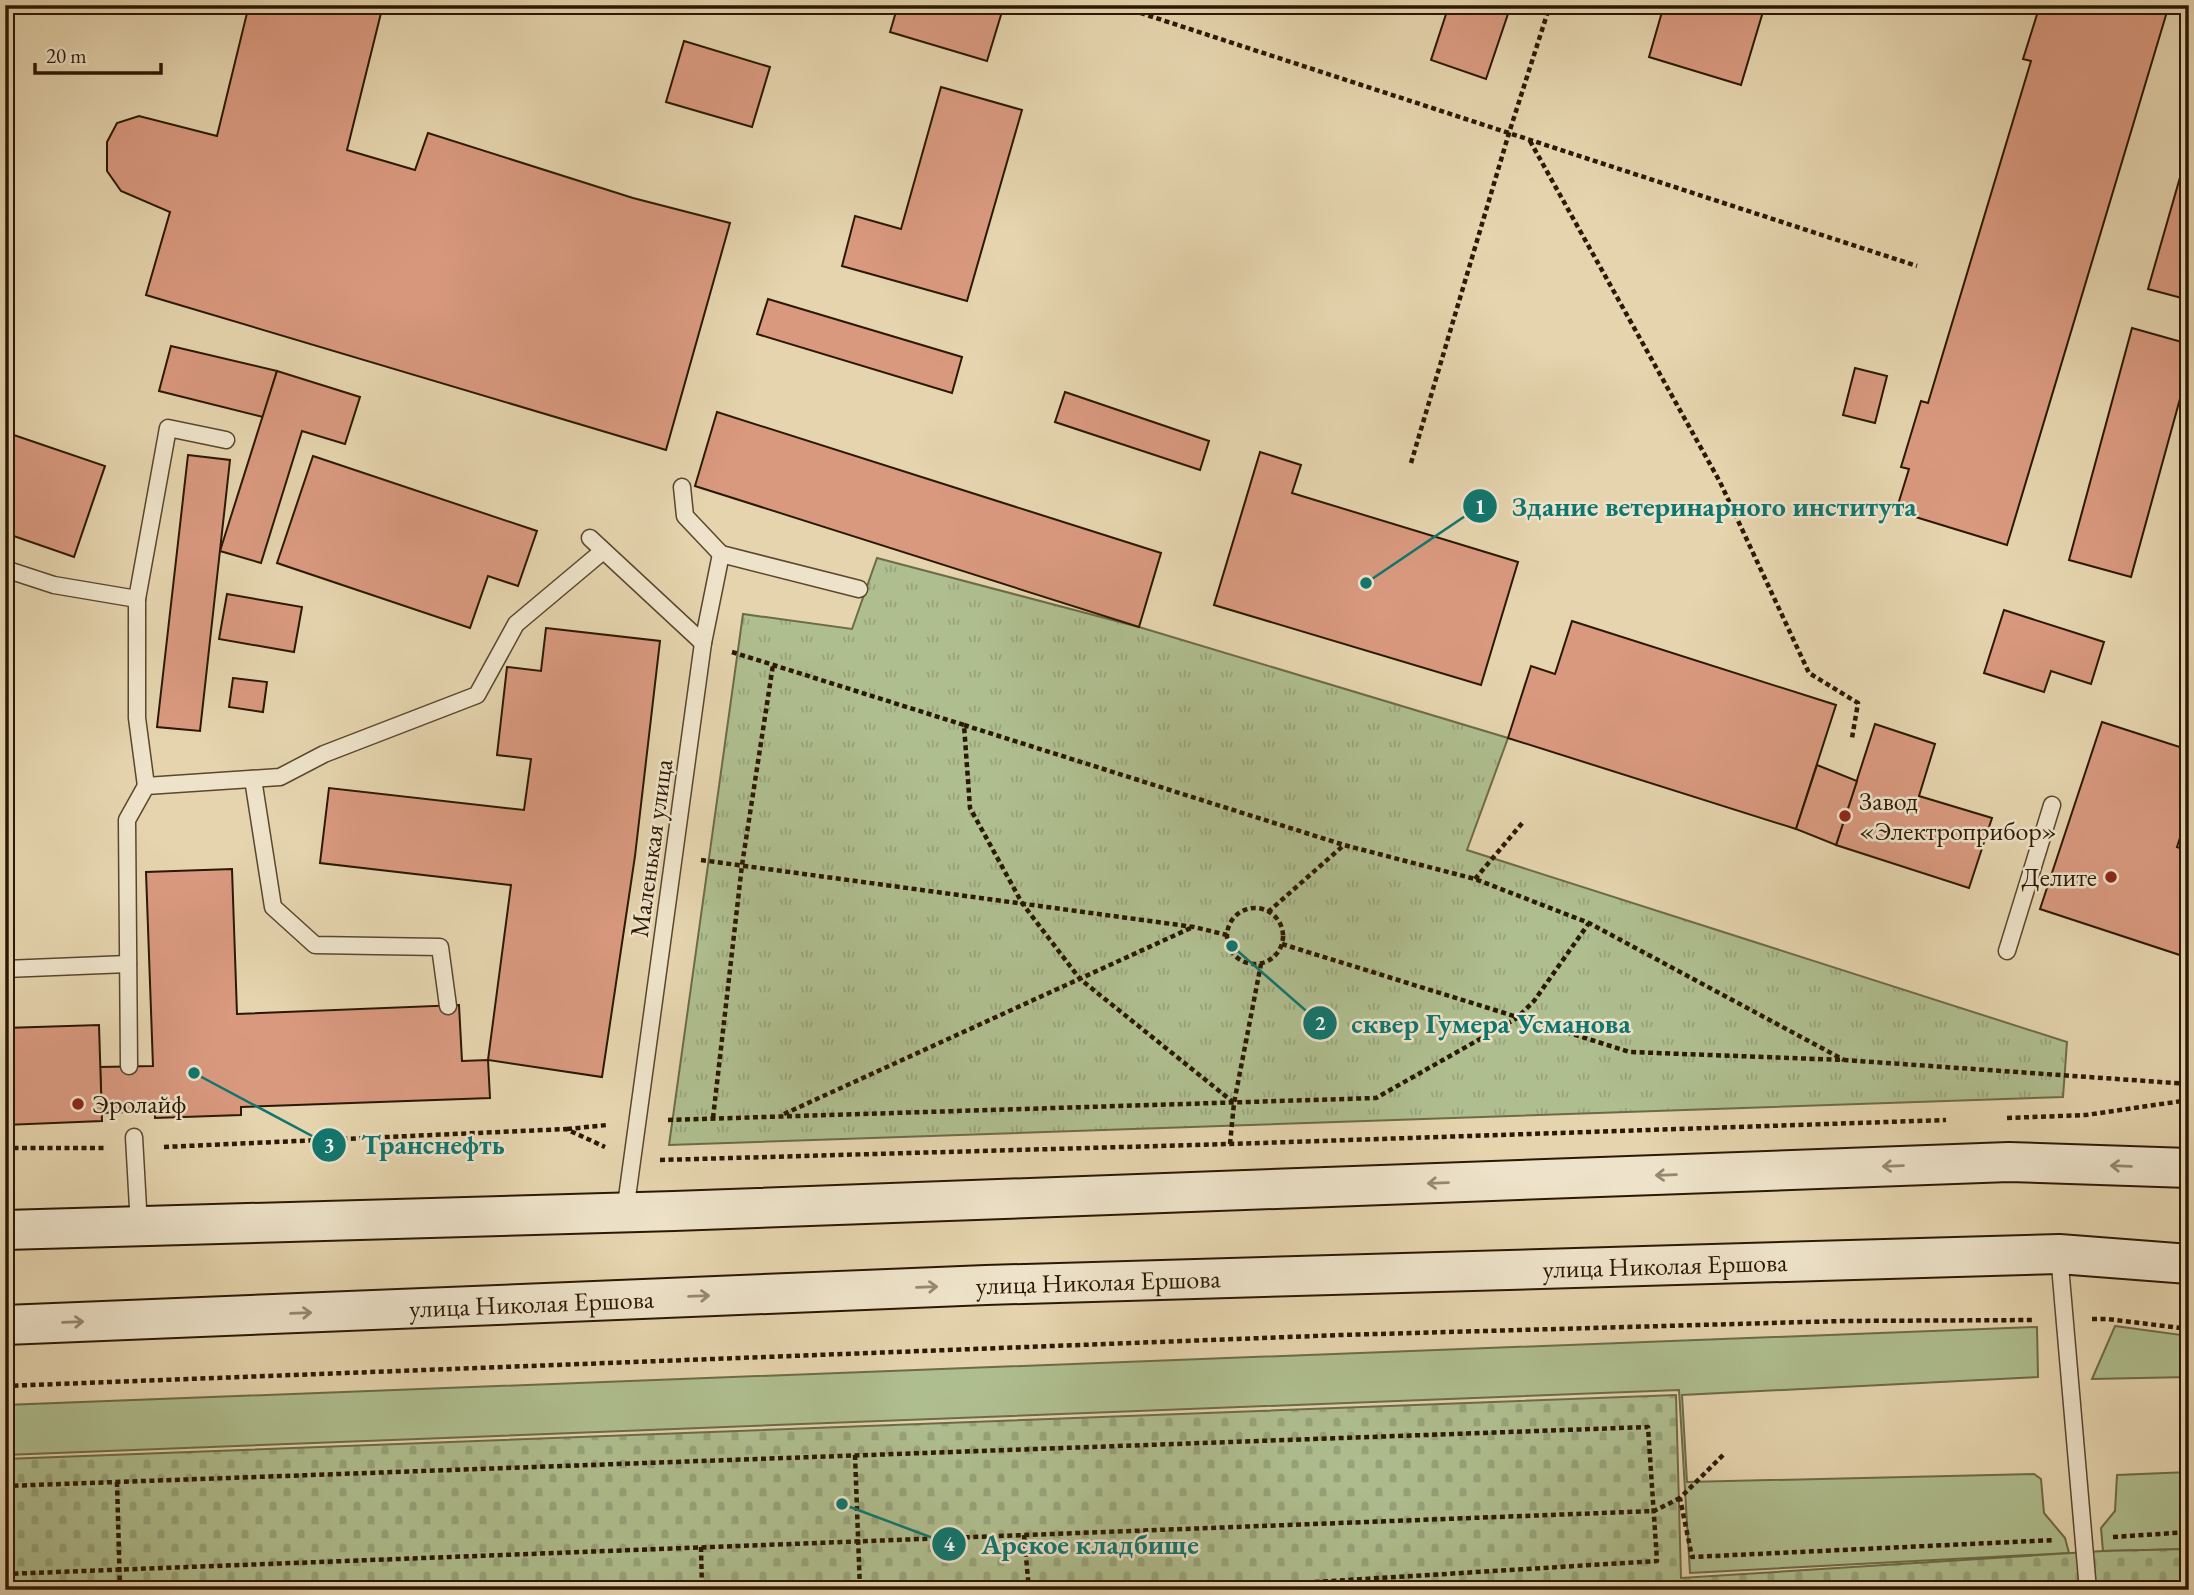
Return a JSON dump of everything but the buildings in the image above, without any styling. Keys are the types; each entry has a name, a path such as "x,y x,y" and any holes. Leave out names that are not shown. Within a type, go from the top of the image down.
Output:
{"main road":[{"path":"5,1230 625,1212 2009,1162 2189,1168"},
{"name":"улица Николая Ершова","path":"5,1325 986,1285 2059,1254 2189,1264"}],"lane":[{"path":"129,1066 127,820 146,786 137,718 137,599 169,428 226,440"},
{"path":"682,487 685,516 721,554 859,589"},
{"path":"590,538 704,643"},
{"path":"146,786 280,777 324,754 477,695 516,624 603,551"},
{"name":"Маленькая улица","path":"625,1212 704,643 721,554"},
{"path":"5,569 54,585 137,599"},
{"path":"253,779 273,907 315,944 440,947 448,1006"},
{"path":"2007,951 2052,805"},
{"path":"5,969 128,964"},
{"path":"134,1143 139,1226"},
{"path":"2059,1254 2088,1590"}],"path":[{"path":"1116,5 1917,266"},
{"path":"1411,463 1550,5"},
{"path":"1530,140 1720,482 1809,673 1858,703 1852,738"},
{"path":"704,643 1344,845 1475,879 1590,923 1844,1060"},
{"path":"713,1118 742,865 773,665"},
{"path":"964,725 971,808 1021,903 1080,979 1234,1103"},
{"path":"1475,879 1524,821"},
{"path":"1268,912 1344,845"},
{"path":"674,856 1194,927 1227,935"},
{"path":"1250,909 1268,912 1281,925 1283,934 1282,944 1275,957 1261,964 1244,962 1237,958 1231,951 1227,935 1234,918 1250,909"},
{"path":"5,1148 566,1129 638,1121 782,1115 1376,1098 1517,1018 1534,1001 1590,923"},
{"path":"782,1115 1194,927"},
{"path":"1282,944 1630,1052 1844,1060 2189,1084"},
{"path":"1230,1144 1234,1103 1261,964"},
{"path":"2003,1118 2085,1115 2189,1100"},
{"path":"566,1129 634,1160 1230,1144 1948,1120"},
{"path":"5,1386 1341,1335 1842,1321 2107,1319 2189,1329"},
{"path":"5,1486 1648,1427 1657,1561 1184,1590"},
{"path":"855,1455 860,1590"},
{"path":"5,1574 1654,1511 1680,1498 1723,1455"},
{"path":"117,1482 120,1590"},
{"path":"1680,1498 1692,1557 2189,1532"},
{"path":"1024,1535 1030,1590"},
{"path":"701,1547 702,1590"}],"green space":[{"path":"877,558 1139,627 1508,738 1467,850 2067,1042 2063,1097 669,1145 743,614 852,629"},
{"path":"2115,1326 2189,1336 2189,1377 2092,1379"},
{"path":"2037,1327 2038,1377 1682,1395 1687,1482 2034,1474 2041,1479 2044,1513 2065,1538 2069,1553 1690,1573 1679,1390 5,1455 5,1405"},
{"path":"1676,1395 1681,1578 2103,1551 2189,1549 2189,1590 5,1590 5,1459"},
{"path":"2189,1472 2189,1549 2103,1551 2101,1528 2115,1511 2117,1475"}],"place":[{"name":"Здание ветеринарного института","path":"1366,583"},
{"name":"Завод «Электроприбор»","path":"1845,816"},
{"name":"Делите","path":"2111,877"},
{"name":"сквер Гумера Усманова","path":"1232,946"},
{"name":"Транснефть","path":"194,1073"},
{"name":"Эролайф","path":"78,1104"},
{"name":"Арское кладбище","path":"842,1504"}]}
